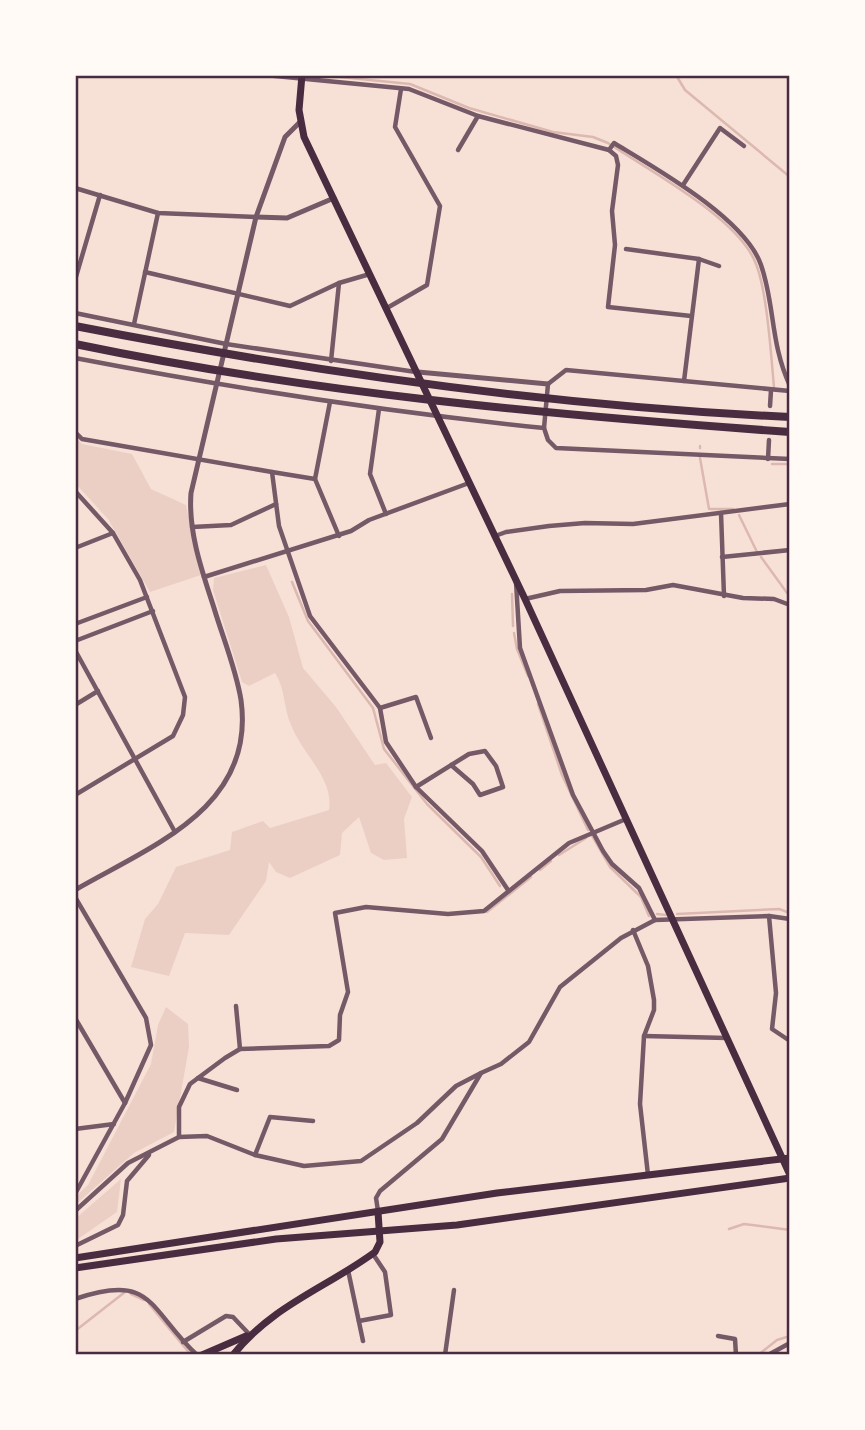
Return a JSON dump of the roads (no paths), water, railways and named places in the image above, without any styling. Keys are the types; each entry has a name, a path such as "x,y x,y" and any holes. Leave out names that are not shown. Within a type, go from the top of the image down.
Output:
{"highway":[{"path":"75,326 307,368 560,400 790,417"},
{"path":"75,344 274,380 557,415 790,432"}],"main road":[{"path":"75,1268 276,1239 457,1225 790,1176 786,1158 727,1038 525,599 300,122 302,78"},
{"path":"75,1258 497,1193 786,1158"},
{"path":"233,1355 250,1335 289,1305 373,1254 379,1246 378,1212"},
{"path":"199,1355 250,1335"}],"street":[{"path":"265,75 422,93 478,116 611,147 683,185 721,215 759,260 774,341 790,386"},
{"path":"387,308 428,285 440,206 395,127 401,89"},
{"path":"458,150 478,116"},
{"path":"75,890 193,821 226,782 242,734 237,685 191,527 191,493 256,217 285,137 300,122"},
{"path":"683,185 720,128 744,146"},
{"path":"611,147 618,164 612,211 615,245 608,307 691,316"},
{"path":"75,188 158,213 256,217 287,218 334,198"},
{"path":"75,280 100,195"},
{"path":"134,324 158,213"},
{"path":"626,249 699,259 719,266"},
{"path":"75,256 82,258"},
{"path":"684,382 699,259"},
{"path":"145,272 290,306 339,284 370,274"},
{"path":"331,360 339,284"},
{"path":"75,313 226,344 418,372 548,384 566,370 790,391"},
{"path":"75,358 217,385 330,402 544,428"},
{"path":"548,384 544,428 548,440 556,448 790,459"},
{"path":"770,406 771,390"},
{"path":"330,402 314,479 339,536"},
{"path":"379,409 370,474 386,514"},
{"path":"75,432 82,439 314,479"},
{"path":"768,459 769,439"},
{"path":"272,472 279,526 310,616 380,708 383,735 416,787 482,851 508,890"},
{"path":"204,577 339,536 386,514 469,482"},
{"path":"75,491 113,533 147,597 183,688 184,706 173,736 75,795"},
{"path":"191,527 231,525 276,504"},
{"path":"495,536 549,526 585,523 633,524 790,504"},
{"path":"721,513 724,596"},
{"path":"75,548 113,533"},
{"path":"722,557 790,550"},
{"path":"516,582 520,648 573,795 612,864 639,888 655,920"},
{"path":"525,599 560,591 646,590 673,585 724,596 774,599 790,605"},
{"path":"75,624 147,597"},
{"path":"75,640 153,611"},
{"path":"75,650 175,832"},
{"path":"75,705 98,691"},
{"path":"380,708 416,697 431,738"},
{"path":"416,787 469,754 485,751 496,766 503,787 480,795 452,765"},
{"path":"179,1137 181,1099 190,1084 240,1049 329,1046 339,1040 340,1015 348,992 335,913 366,907 477,913 569,843 626,819"},
{"path":"75,897 149,1027 150,1053 75,1194"},
{"path":"769,916 776,993 772,1029 790,1041"},
{"path":"75,1211 128,1163 179,1137 207,1136 255,1155 315,1167 361,1161 417,1124 456,1086 508,1059 529,1042 560,987 633,930 655,920 769,916 790,919"},
{"path":"633,930 648,966 654,1000 654,1010 644,1035 640,1104 649,1176"},
{"path":"236,1006 240,1049"},
{"path":"75,1018 125,1103"},
{"path":"644,1035 727,1038"},
{"path":"378,1212 376,1198 380,1191 442,1139 481,1073"},
{"path":"198,1078 237,1090"},
{"path":"255,1155 270,1117 313,1121"},
{"path":"75,1129 114,1124"},
{"path":"75,1246 118,1224 123,1215 128,1181 152,1151"},
{"path":"359,1321 391,1315 385,1272 373,1254"},
{"path":"348,1268 363,1341"},
{"path":"75,1298 122,1287 148,1297 183,1342 199,1355"},
{"path":"445,1355 454,1290"},
{"path":"183,1342 226,1316 233,1317 250,1335"},
{"path":"718,1336 735,1339 736,1355"},
{"path":"768,1355 790,1343"}],"waterway":[{"path":"320,75 410,84 469,108 553,132 593,137 608,143 691,196 731,229 756,264 766,306 774,387"},
{"path":"676,75 685,90 790,177"},
{"path":"700,458 709,509 733,509"},
{"path":"772,464 790,464"},
{"path":"739,515 757,552"},
{"path":"761,557 790,597"},
{"path":"292,582 308,621 373,708 384,749 427,804 481,857 500,886"},
{"path":"512,594 513,626"},
{"path":"514,633 517,649 528,676"},
{"path":"538,704 562,775 588,830"},
{"path":"591,834 610,867 641,897 649,916"},
{"path":"559,855 586,838"},
{"path":"540,870 551,861"},
{"path":"487,912 531,877"},
{"path":"677,914 779,909 790,913"},
{"path":"657,914 666,915"},
{"path":"729,1229 744,1224 790,1230"},
{"path":"75,1331 125,1292"},
{"path":"131,1294 144,1300"},
{"path":"149,1304 191,1355"},
{"path":"758,1355 777,1340 790,1336"}]}
